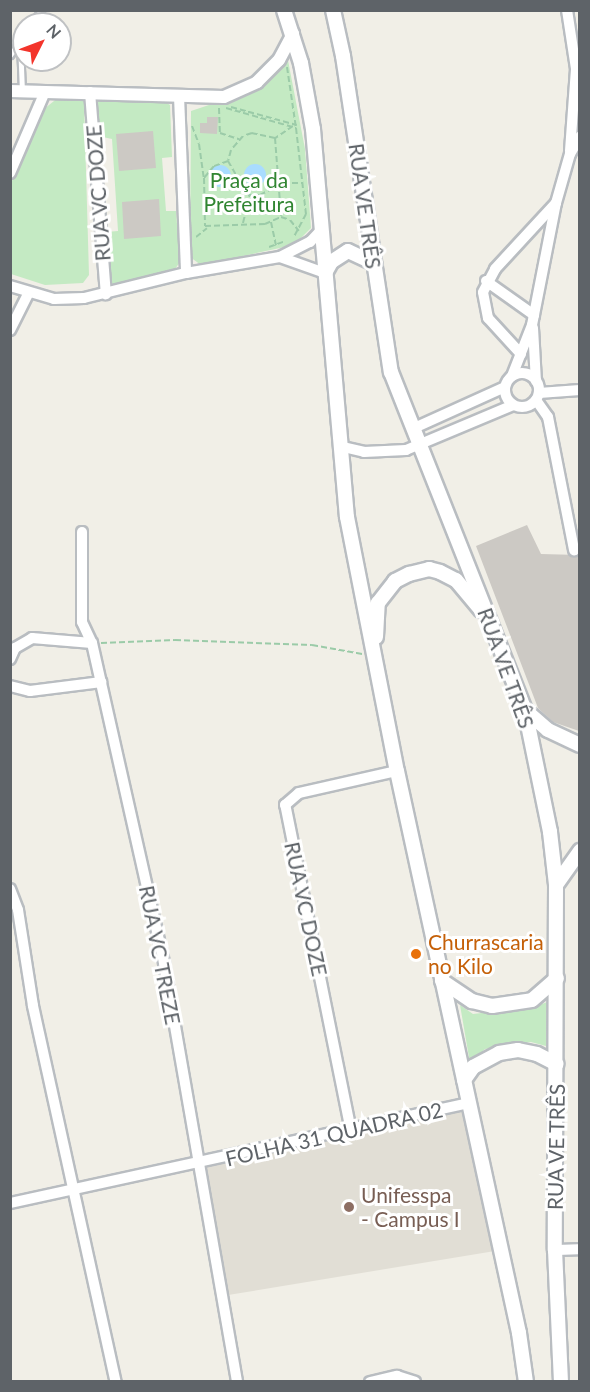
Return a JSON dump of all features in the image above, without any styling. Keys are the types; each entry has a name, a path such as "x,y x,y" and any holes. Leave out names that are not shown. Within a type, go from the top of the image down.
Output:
{"main road":[{"name":"RUA VE TRÊS","path":"284,10 308,90 347,517 397,771 469,1103 526,1382"},
{"name":"RUA VE TRÊS","path":"335,12 372,262 392,372 412,429 525,710 550,832 556,885 555,1250 561,1382"},
{"path":"325,273 331,262 348,251 372,262"},
{"path":"375,656 378,603 395,581 408,574 429,569 456,580 490,621"},
{"path":"525,710 548,730 579,745"},
{"path":"556,885 579,851"},
{"path":"442,981 472,1001 492,1006 532,1000 557,978"},
{"path":"464,1080 473,1066 499,1053 519,1050 557,1064"}],"street":[{"path":"412,429 505,387 521,354 533,320 556,202 570,154 578,71 567,10"},
{"path":"16,91 44,94 90,92 211,99 247,89 270,70 293,34"},
{"name":"RUA VC DOZE","path":"90,92 106,294"},
{"path":"10,173 44,94"},
{"path":"179,96 186,273"},
{"path":"570,154 579,137"},
{"path":"521,354 488,318 483,292 486,281 556,202"},
{"path":"10,286 28,294 54,298 106,294 186,273 280,257 310,242 321,230"},
{"path":"280,257 325,273"},
{"path":"486,281 533,320 538,396 548,417 574,550"},
{"path":"10,330 28,294"},
{"path":"512,376 525,373 536,381"},
{"path":"505,387 513,405"},
{"path":"339,446 385,453 420,446 513,405 526,407 538,396 579,390"},
{"name":"RUA VC TREZE","path":"82,532 82,622 92,643 164,963 237,1382"},
{"path":"10,659 15,648 32,638 92,643"},
{"path":"10,686 30,691 101,682"},
{"name":"RUA VC DOZE","path":"351,1131 285,806 299,793 397,771"},
{"path":"10,889 18,910 33,1006 76,1189 116,1382"},
{"name":"FOLHA 31 QUADRA 02","path":"10,1203 198,1165 469,1103"},
{"path":"555,1250 579,1249"},
{"path":"369,1382 397,1376 415,1382"}],"lane":[{"path":"16,91 18,72"}],"path":[{"path":"218,107 293,126 298,136 306,221 299,231 276,245 260,250"},
{"path":"218,107 220,133 239,139"},
{"path":"212,108 263,113 297,125"},
{"path":"190,123 199,144 204,178 203,222 207,228"},
{"path":"204,178 214,166 228,161 239,139 252,133 275,138 293,126"},
{"path":"275,138 281,217"},
{"path":"228,161 250,195 243,223"},
{"path":"250,195 278,185 303,183"},
{"path":"196,240 207,228 271,222 281,217 290,220 299,231"},
{"path":"271,222 276,245"},
{"path":"92,643 175,640 312,645 375,656"}],"shaded area":[{"name":"Unifesspa - Campus I","path":"469,1103 501,1250 222,1296 198,1165"}],"green space":[{"name":"Praça da Prefeitura","path":"287,55 305,149 311,228 294,245 201,265 190,257 191,111 251,91"},
{"path":"59,97 84,101 89,275 83,283 45,285 11,274 11,183 44,109"},
{"path":"101,97 164,101 170,105 172,157 162,158 166,211 176,211 180,262 175,269 117,286 110,284 106,232 118,231 112,139 98,136 96,103"},
{"path":"547,1002 546,1046 531,1042 485,1049 470,1063 460,1005 473,1014 535,1007"}],"water":[{"path":"255,164 263,167 266,175 263,183 255,186 247,183 244,175 247,167"},
{"path":"220,165 228,168 231,176 228,184 220,187 212,184 209,176 212,168"}],"building":[{"path":"207,117 218,117 217,134 200,133 200,123 207,123"},
{"path":"153,131 156,168 119,171 116,134"},
{"path":"159,199 161,236 124,239 122,202"},
{"path":"527,525 541,554 579,555 579,731 553,722 538,708 476,546"}],"place":[{"name":"Churrascaria no Kilo","path":"416,954"},
{"name":"Unifesspa - Campus I","path":"349,1207"}]}
